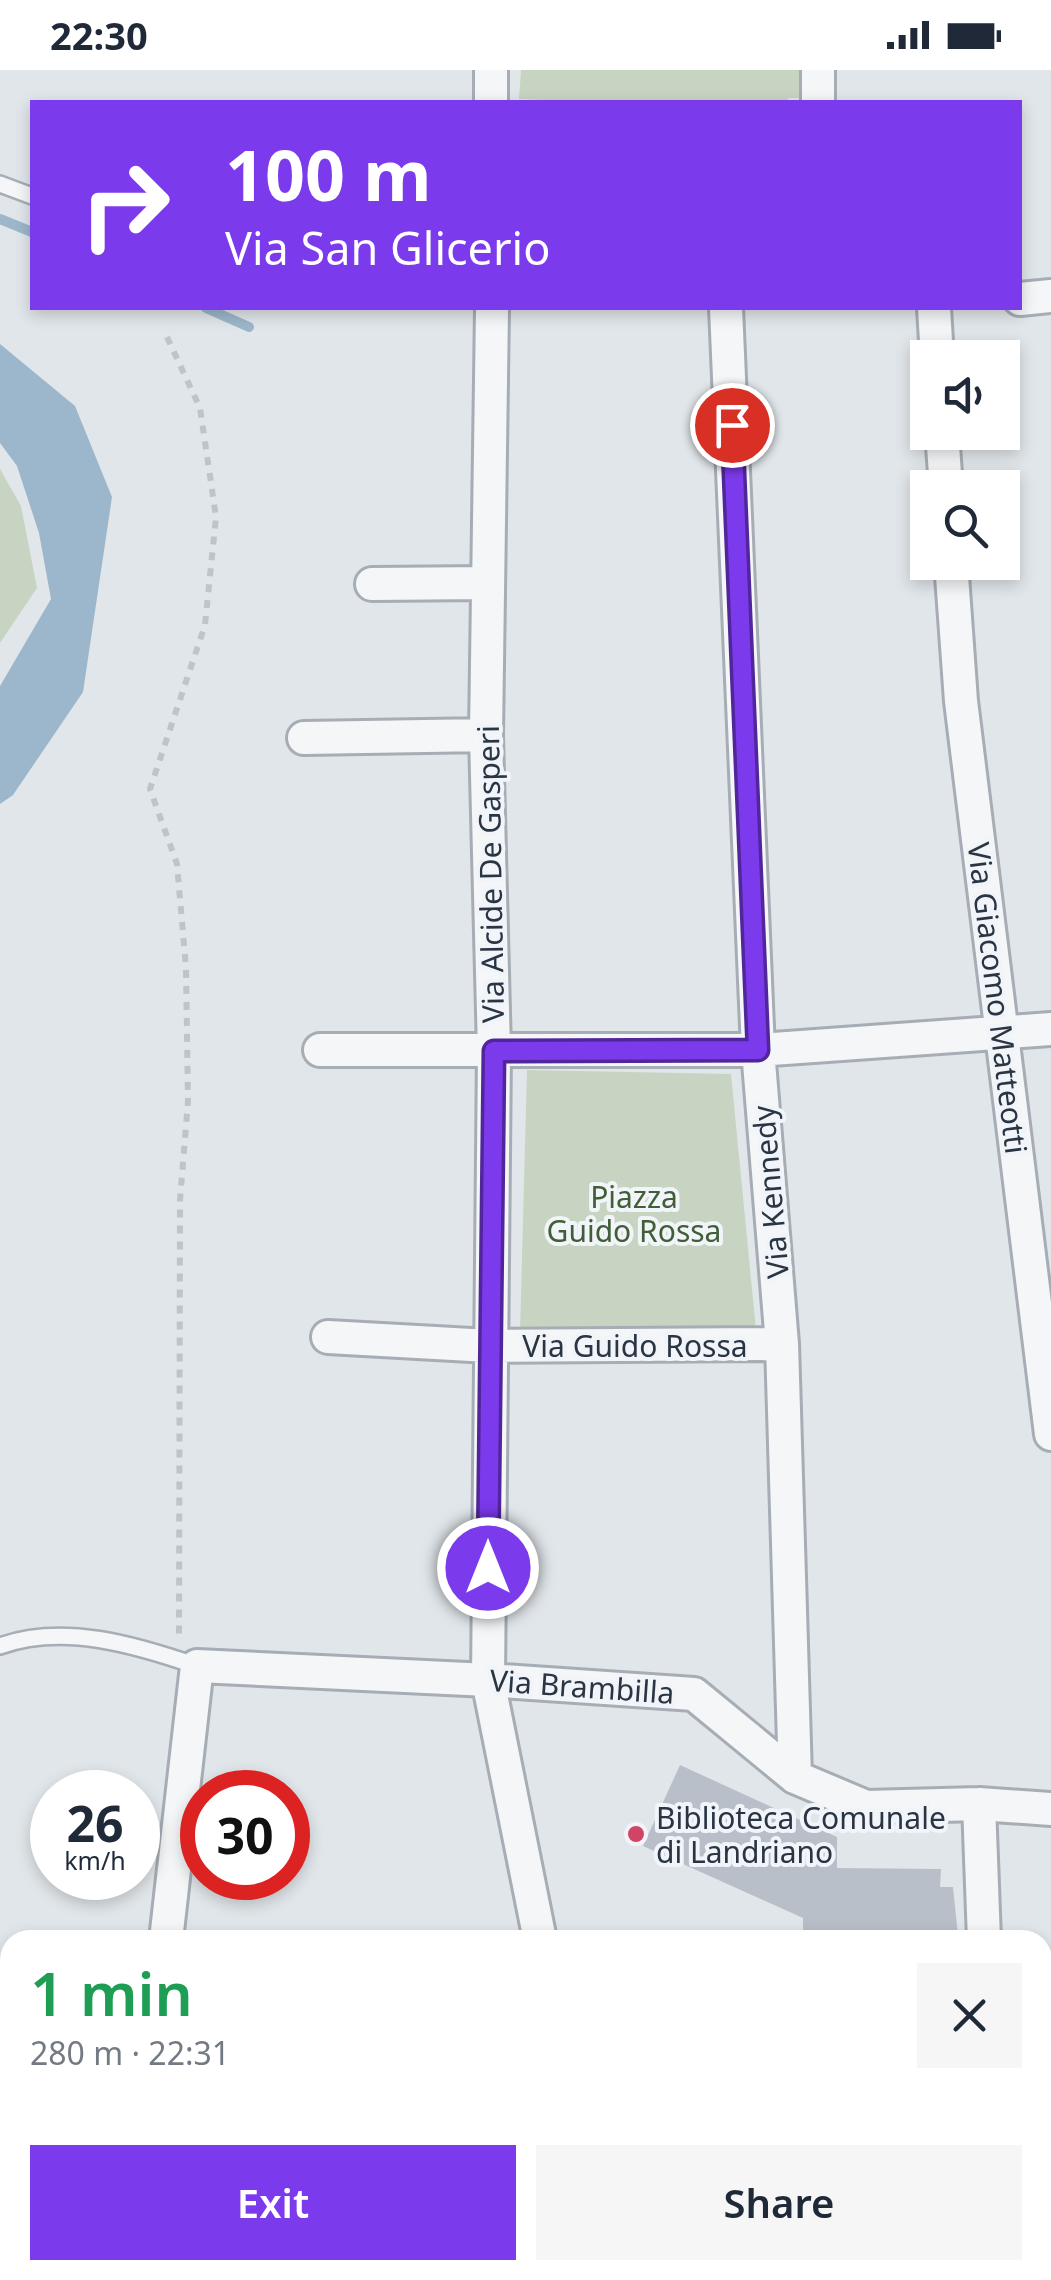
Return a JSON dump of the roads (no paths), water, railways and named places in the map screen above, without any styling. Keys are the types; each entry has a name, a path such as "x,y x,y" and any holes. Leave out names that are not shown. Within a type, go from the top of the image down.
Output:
{"street":[{"path":"491,70 491,100"},
{"path":"818,70 818,100"},
{"path":"1022,299 1051,296"},
{"name":"Via Alcide De Gasperi","path":"492,310 486,735 494,1051 488,1680 538,1930"},
{"name":"Via Kennedy","path":"726,310 758,1050 782,1344 795,1777"},
{"path":"933,310 936,340"},
{"name":"Via Giacomo Matteotti","path":"952,580 961,700 1051,1434"},
{"path":"372,584 487,583"},
{"path":"304,738 486,735"},
{"path":"320,1050 758,1050 1051,1029"},
{"name":"Via Guido Rossa","path":"328,1337 489,1346 782,1344"},
{"path":"167,1930 188,1663"},
{"name":"Via Brambilla","path":"188,1663 694,1694 795,1777 866,1808 979,1804 1051,1809"},
{"path":"979,1804 984,1930"}],"lane":[{"path":"0,184 30,195"},
{"path":"0,1646 26,1636 51,1635 148,1649 188,1663"}],"water":[{"path":"0,344 75,406 112,497 83,692 13,795 0,804 0,686 51,599 39,533 17,466 0,443"}],"waterway":[{"path":"0,219 30,231"},
{"path":"211,310 249,327"}],"place":[{"name":"Biblioteca Comunale di Landriano","path":"636,1834"}],"park label":[{"name":"Piazza Guido Rossa","path":"634,1213"}]}
